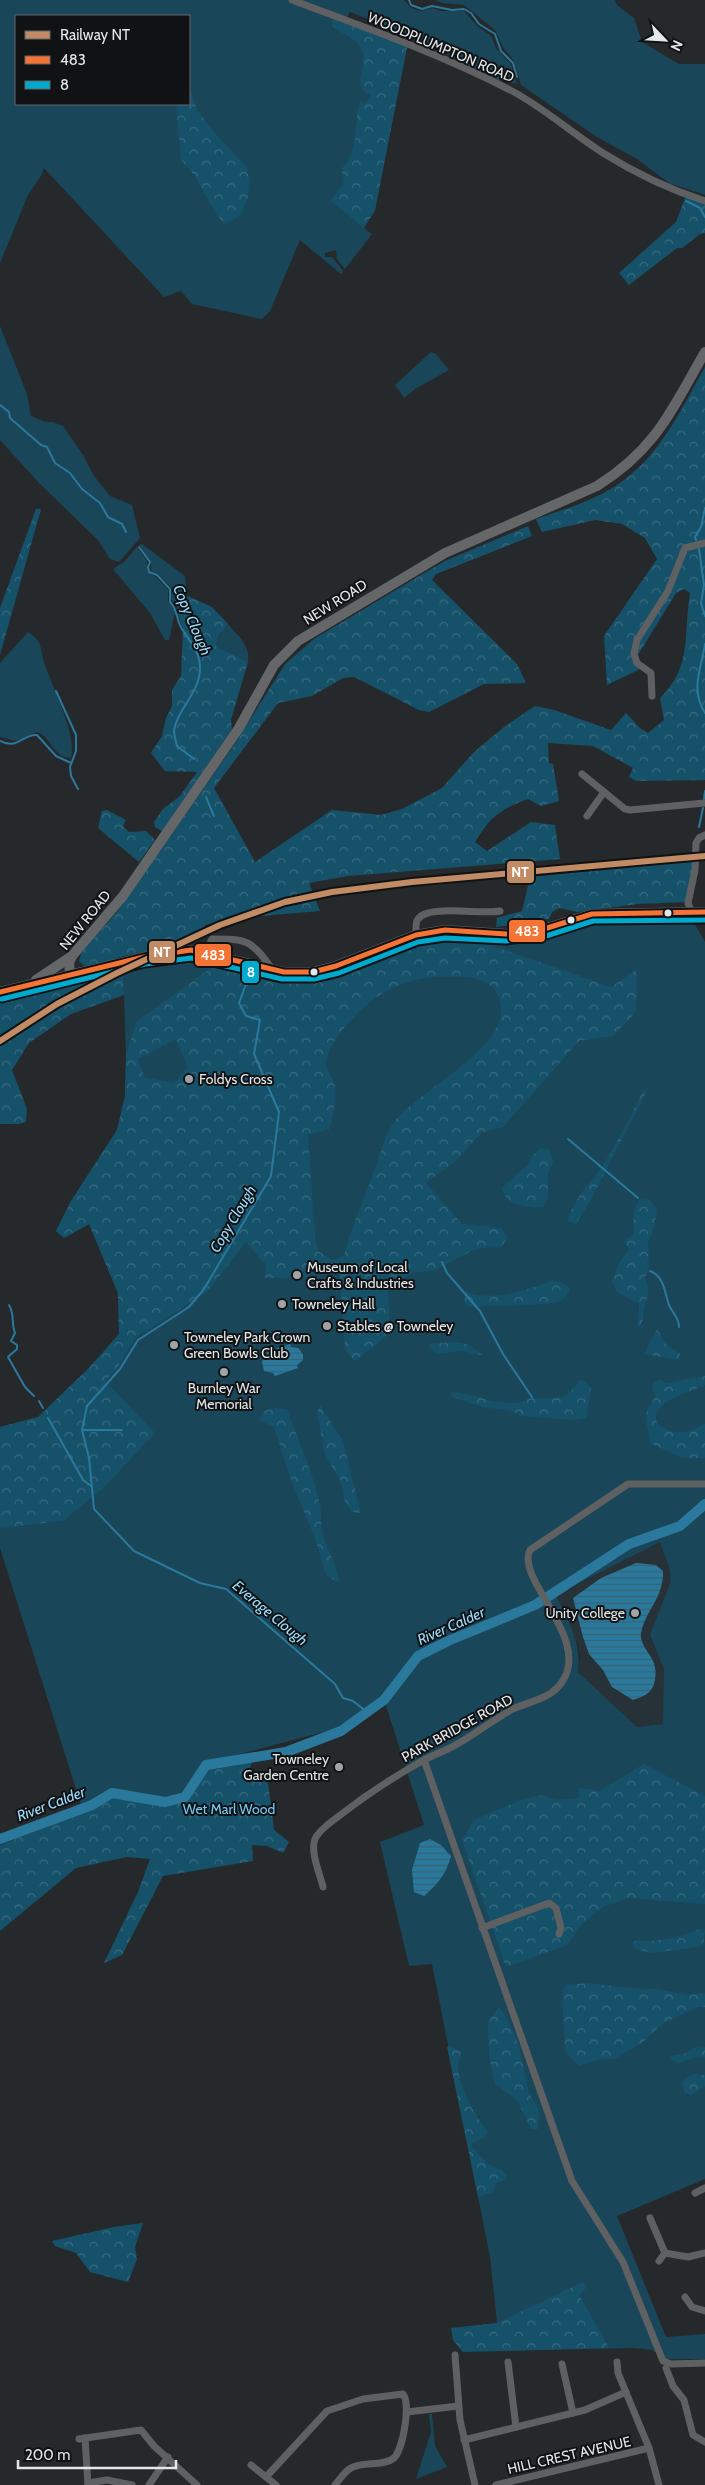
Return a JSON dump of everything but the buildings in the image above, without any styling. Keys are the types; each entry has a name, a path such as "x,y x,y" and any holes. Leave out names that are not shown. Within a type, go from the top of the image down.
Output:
{"highway":[{"name":"NEW ROAD","path":"70,974 69,963 72,956 124,896 239,728 274,666 298,641 445,553 597,486 618,473 639,455 659,432 705,352"},
{"path":"0,992 144,957 191,950 284,972 313,972 336,966 416,935 446,930 506,934 544,929 592,914 705,912"},
{"path":"28,984 72,956"}],"street":[{"name":"WOODPLUMPTON ROAD","path":"292,0 415,46 511,91 603,153 634,171 658,184 705,201"},
{"path":"652,696 651,673 637,663 634,654 637,640 668,591 685,548 705,543"},
{"path":"582,774 626,809 630,810 705,803"},
{"path":"587,816 604,792"},
{"path":"690,911 688,903 695,870 696,843 699,838 705,835"},
{"path":"416,935 418,918 424,914 454,910 489,914 500,911"},
{"path":"205,952 212,939 242,939 259,952 272,969"},
{"name":"PARK BRIDGE ROAD","path":"323,1887 313,1846 318,1835 362,1798 424,1760 458,1744 514,1709 545,1698 562,1682 569,1658 564,1637 544,1594 527,1566 526,1556 530,1550 628,1484 705,1484"},
{"path":"424,1760 572,2181 622,2262 673,2386 684,2400 693,2436 705,2442"},
{"path":"482,1928 549,1903 556,1908 561,1928 560,1934"},
{"path":"695,2193 705,2188"},
{"path":"650,2218 664,2253"},
{"path":"664,2253 688,2257 705,2253"},
{"path":"659,2261 664,2253"},
{"path":"685,2298 692,2307 705,2311"},
{"path":"455,2355 458,2406 475,2485"},
{"path":"508,2362 516,2427"},
{"path":"617,2362 616,2367 649,2448 659,2485"},
{"path":"664,2364 705,2363"},
{"path":"562,2364 573,2412"},
{"path":"464,2440 585,2410 626,2392"},
{"path":"266,2477 327,2411 363,2399 400,2393 406,2399 407,2418 397,2454 393,2458 351,2468 335,2485"},
{"path":"407,2412 458,2406"},
{"path":"132,2485 107,2480 88,2484 82,2439 142,2430 154,2446 197,2485"},
{"name":"HILL CREST AVENUE","path":"496,2485 649,2448"},
{"path":"149,2485 168,2457"},
{"path":"251,2465 276,2485"}],"shaded area":[{"path":"0,0 404,0 411,8 421,11 432,8 441,11 464,11 477,26 491,36 496,48 511,64 517,84 497,80 412,36 350,12 345,22 407,47 375,210 364,228 372,234 345,269 337,259 336,250 325,253 325,257 332,257 343,271 341,274 300,240 270,311 262,319 192,304 181,291 164,297 44,168 28,195 0,263"},
{"path":"435,0 615,0 617,5 634,18 642,42 679,64 705,64 705,195 669,183 637,159 597,137 521,85 514,61 503,47 495,30 464,5 442,3"},
{"path":"0,326 27,394 31,416 45,422 53,422 63,426 83,455 94,476 110,496 132,505 140,538 119,562 110,559 98,540 40,484 0,440"},
{"path":"431,352 436,354 449,370 415,389 404,398 395,385"},
{"path":"142,544 185,576 186,587 178,607 171,599 172,588 158,574 151,571 151,562 139,545"},
{"path":"137,547 147,561 147,571 156,577 168,590 168,601 175,612 169,640 165,640 150,613 113,569 124,562"},
{"path":"228,624 246,646 248,662 216,646 218,636"},
{"path":"28,632 39,643 44,662 63,710 72,748 71,758 60,755 46,738 37,732 16,741 0,737 0,663"},
{"path":"690,916 705,942 705,2179 617,2216 666,2337 705,2334 705,2359 666,2359 652,2350 634,2348 500,2351 490,2257 432,1964 409,1966 380,1842 424,1825 383,1696 335,1729 205,1763 185,1794 165,1799 110,1791 81,1805 0,1548 0,1427 38,1417 89,1368 119,1334 118,1293 89,1224 64,1238 56,1231 71,1201 117,1130 125,1096 126,1055 123,967 184,958 222,960 285,978 316,977 340,972 391,952 446,936 506,940 535,937 591,920","holes":["660,1542 670,1570 671,1581 650,1635 664,1669 663,1724 637,1727 578,1672 579,1661 576,1642 556,1595"]},
{"path":"290,1344 291,1347 298,1348 303,1354 303,1360 297,1365 298,1368 275,1376 273,1373 264,1371 262,1361 267,1356 267,1352"},
{"name":"Unity College","path":"705,1518 705,1720 637,1727 578,1672 580,1655 578,1645 556,1596"},
{"path":"636,1563 656,1565 663,1571 663,1581 658,1597 646,1618 641,1633 643,1645 655,1667 654,1684 648,1693 633,1700 612,1687 603,1670 589,1654 573,1598 601,1578"},
{"path":"430,1839 441,1845 451,1856 441,1878 424,1896 414,1892 412,1870 420,1843"},
{"path":"429,2414 432,2414 435,2446 447,2467 416,2479 431,2432"}],"green space":[{"path":"333,19 407,47 375,210 364,228 331,201 343,183 342,168 348,161 354,145 360,101 365,103 371,96 364,91 360,80 364,60 362,50 356,42 332,25"},
{"path":"190,88 197,110 218,137 246,166 250,181 248,197 241,215 225,224 217,215 194,175 181,160 176,105 190,105"},
{"path":"688,197 705,203 705,233 700,234 682,248 677,248 629,285 619,273 676,222 685,198"},
{"path":"705,367 705,780 636,781 629,777 633,768 593,746 548,743 549,763 553,764 559,801 541,806 528,799 510,806 491,820 475,842 487,851 531,822 555,825 560,859 348,876 309,883 320,911 235,918 205,925 187,944 124,956 89,967 79,961 82,951 117,912 234,745 285,664 314,639 445,561 528,526 532,536 436,574 432,580 517,664 526,683 484,684 429,712 419,710 354,677 343,678 312,696 278,703 214,788 255,862 332,810 381,815 402,809 442,788 473,753 504,727 535,706 554,710 611,730 626,713 640,728 648,733 664,720 660,698 678,674 682,662 690,593 684,589 676,593 638,655 640,669 607,685 604,636 657,559 645,538 622,524 595,520 542,532 536,519 595,497 630,476 644,463 667,433"},
{"path":"36,509 41,509 0,655 0,608"},
{"path":"181,593 212,607 228,624 218,636 216,646 248,662 231,720 232,729 162,831 155,827 154,822 163,809 180,796 197,772 165,771 151,753 162,736 166,718 172,706 172,690 181,676 183,629 177,610"},
{"path":"107,810 126,820 123,826 129,832 146,831 155,840 139,862 98,828 102,811"},
{"path":"694,861 686,902 638,904 577,912 560,908 552,912 549,919 496,927 497,918 522,911 530,877"},
{"path":"446,936 468,937 611,987 637,969 636,1012 613,1036 579,1041 503,1127 481,1133 457,1160 426,1183 462,1224 501,1228 508,1238 501,1247 493,1246 471,1251 433,1271 414,1272 388,1286 390,1333 355,1361 345,1350 339,1268 303,1278 298,1267 291,1270 290,1278 265,1278 266,1265 246,1242 208,1291 135,1338 118,1367 105,1381 155,1433 104,1487 63,1521 0,1528 0,1427 38,1417 89,1368 119,1334 118,1293 89,1224 64,1238 56,1231 71,1201 117,1130 125,1096 126,1055 136,1022 222,960 285,978 316,977 340,972 391,952","holes":["432,977 470,978 488,984 499,998 501,1015 494,1033 480,1049 463,1065 407,1108 395,1121 385,1139 344,1256 332,1260 318,1251 315,1237 308,1135 329,1129 332,1118 335,1088 326,1066 328,1056 339,1034 376,997 402,984","176,1039 188,1067 174,1083 144,1077 138,1059"]},
{"path":"123,967 124,995 71,1014 29,1043 12,1070 27,1109 26,1122 0,1124 0,998"},
{"path":"649,1087 589,1203 576,1224 568,1221 575,1204 602,1167 621,1135 642,1093"},
{"path":"541,1148 550,1150 553,1162 548,1173 548,1199 543,1207 518,1205 508,1199 502,1188 528,1164 531,1157"},
{"path":"648,1198 657,1209 654,1228 648,1242 649,1266 645,1278 648,1292 642,1321 638,1329 639,1304 617,1292 612,1282 620,1261 629,1250 624,1242 634,1233 635,1207 640,1199"},
{"path":"551,1281 561,1282 569,1287 570,1291 562,1300 532,1305 469,1307 465,1303 465,1291 485,1296 508,1294"},
{"path":"657,1329 666,1344 680,1354 679,1360 644,1354"},
{"path":"454,1342 467,1344 483,1355 463,1351 438,1353 431,1349 429,1344"},
{"path":"705,1376 705,1385 665,1403 659,1409 656,1420 663,1428 676,1432 688,1431 705,1424 705,1458 682,1458 650,1443 646,1418 647,1410 656,1396 652,1389 654,1382 660,1380 665,1383"},
{"path":"579,1380 584,1381 591,1387 586,1418 574,1420 521,1416 511,1411 483,1407 452,1397 451,1392 504,1403 513,1403 531,1398 559,1398 569,1393"},
{"path":"320,1405 343,1441 361,1513 352,1512 344,1499 341,1481 326,1458 317,1413"},
{"path":"275,1408 287,1409 309,1469 320,1505 323,1535 339,1583 326,1575 316,1541 291,1480 274,1427 259,1420 264,1411"},
{"name":"Wet Marl Wood","path":"253,1758 249,1771 268,1783 274,1830 289,1842 283,1853 267,1846 252,1845 253,1861 163,1876 122,1955 104,1963 138,1892 150,1859 127,1857 76,1868 0,1931 0,1845 87,1811 113,1795 165,1805 187,1799 208,1768"},
{"path":"644,1764 705,1796 705,1904 628,1898 603,1907 582,1924 567,1945 506,1967 462,1840 474,1820 521,1800 542,1795 556,1800 579,1798 579,1788 600,1791"},
{"path":"699,1929 705,1930 703,1946 652,1953 635,1949 632,1943 637,1940 668,1939"},
{"path":"588,1983 657,1989 687,1995 703,1993 705,1994 705,2007 698,2007 662,2024 642,2043 614,2059 597,2060 579,2066 565,2051 562,1991 566,1985"},
{"path":"499,2007 510,2024 519,2046 529,2093 539,2110 538,2129 531,2129 518,2101 495,2084 489,2056 488,2022"},
{"path":"450,2046 462,2052 458,2070 461,2081 470,2104 487,2131 484,2138 472,2143 472,2147 488,2164 502,2170 507,2176 505,2180 495,2183 493,2192 478,2197 447,2047"},
{"path":"697,2046 705,2047 705,2058 696,2057 679,2063 670,2059 670,2056 684,2054"},
{"path":"693,2074 705,2075 705,2086 691,2095 685,2093 681,2082"},
{"path":"143,2223 135,2247 137,2259 128,2282 90,2272 76,2253 55,2246 52,2241 114,2227"},
{"path":"583,2282 586,2288 579,2295 609,2348 463,2352 453,2340 451,2328 497,2323"}],"waterway":[{"path":"409,0 411,5 422,9 432,6 452,10 464,9 471,13 479,24 495,34 501,51 513,63 517,77"},
{"path":"686,201 700,208 705,217"},
{"name":"Copy Clough","path":"0,405 9,412 10,418 41,445 47,447 55,463 70,473 82,489 100,503 108,517 122,524 126,532"},
{"path":"696,540 695,537 701,527 705,508"},
{"name":"Copy Clough","path":"139,547 150,562 149,572 157,575 170,589 170,602 182,629 198,655 200,670 198,680 195,689 176,722 174,731 177,746 194,759"},
{"path":"699,549 704,585 701,603 705,616"},
{"path":"705,644 697,687 698,696 705,713"},
{"path":"56,691 76,735 76,751 70,767 71,776 78,789"},
{"path":"0,741 11,744 32,735 37,735 56,756 71,763"},
{"path":"704,799 705,791"},
{"name":"Copy Clough","path":"206,797 214,816"},
{"path":"699,827 703,808"},
{"name":"Copy Clough","path":"82,1430 87,1406 120,1369 138,1340 189,1307 204,1289 271,1176 279,1112 254,1054 260,1020 246,1016 239,1003 246,984"},
{"path":"568,1139 638,1198"},
{"path":"442,1262 447,1273 480,1311 503,1354 532,1397"},
{"path":"650,1271 655,1273 661,1281 679,1327"},
{"path":"9,1305 15,1333 11,1341 17,1345 17,1349 8,1357 25,1387 34,1396"},
{"path":"39,1401 43,1408"},
{"path":"48,1418 83,1480 91,1486"},
{"name":"Everage Clough","path":"122,1430 82,1430 89,1458 94,1509 134,1551 200,1583 226,1589 335,1684 343,1698 353,1701 367,1712"},
{"name":"Everage Clough","path":"0,1839 92,1805 112,1793 165,1802 185,1797 206,1765 286,1752 341,1731 384,1700 418,1656 448,1641 535,1605 629,1544 680,1526 705,1504"}],"rail line":[{"name":"NT","path":"0,1041 57,1004 117,973 220,925 285,902 332,892 412,882 705,856"}],"transit line":[{"name":"483","path":"0,992 144,957 191,950 284,972 313,972 336,966 416,935 445,930 506,934 544,929 592,914 705,912"},
{"name":"8","path":"2,999 145,964 191,958 282,979 314,979 339,973 418,942 445,938 506,941 546,936 593,921 705,920"}],"place":[{"name":"Foldys Cross","path":"189,1079"},
{"name":"Museum of Local Crafts & Industries","path":"297,1275"},
{"name":"Towneley Hall","path":"282,1304"},
{"name":"Stables @ Towneley","path":"327,1326"},
{"name":"Towneley Park Crown Green Bowls Club","path":"174,1345"},
{"name":"Burnley War Memorial","path":"224,1372"},
{"name":"Unity College","path":"635,1613"},
{"name":"Towneley Garden Centre","path":"339,1767"}],"water label":[{"name":"River Calder","path":"451,1626"},
{"name":"River Calder","path":"51,1804"}]}
